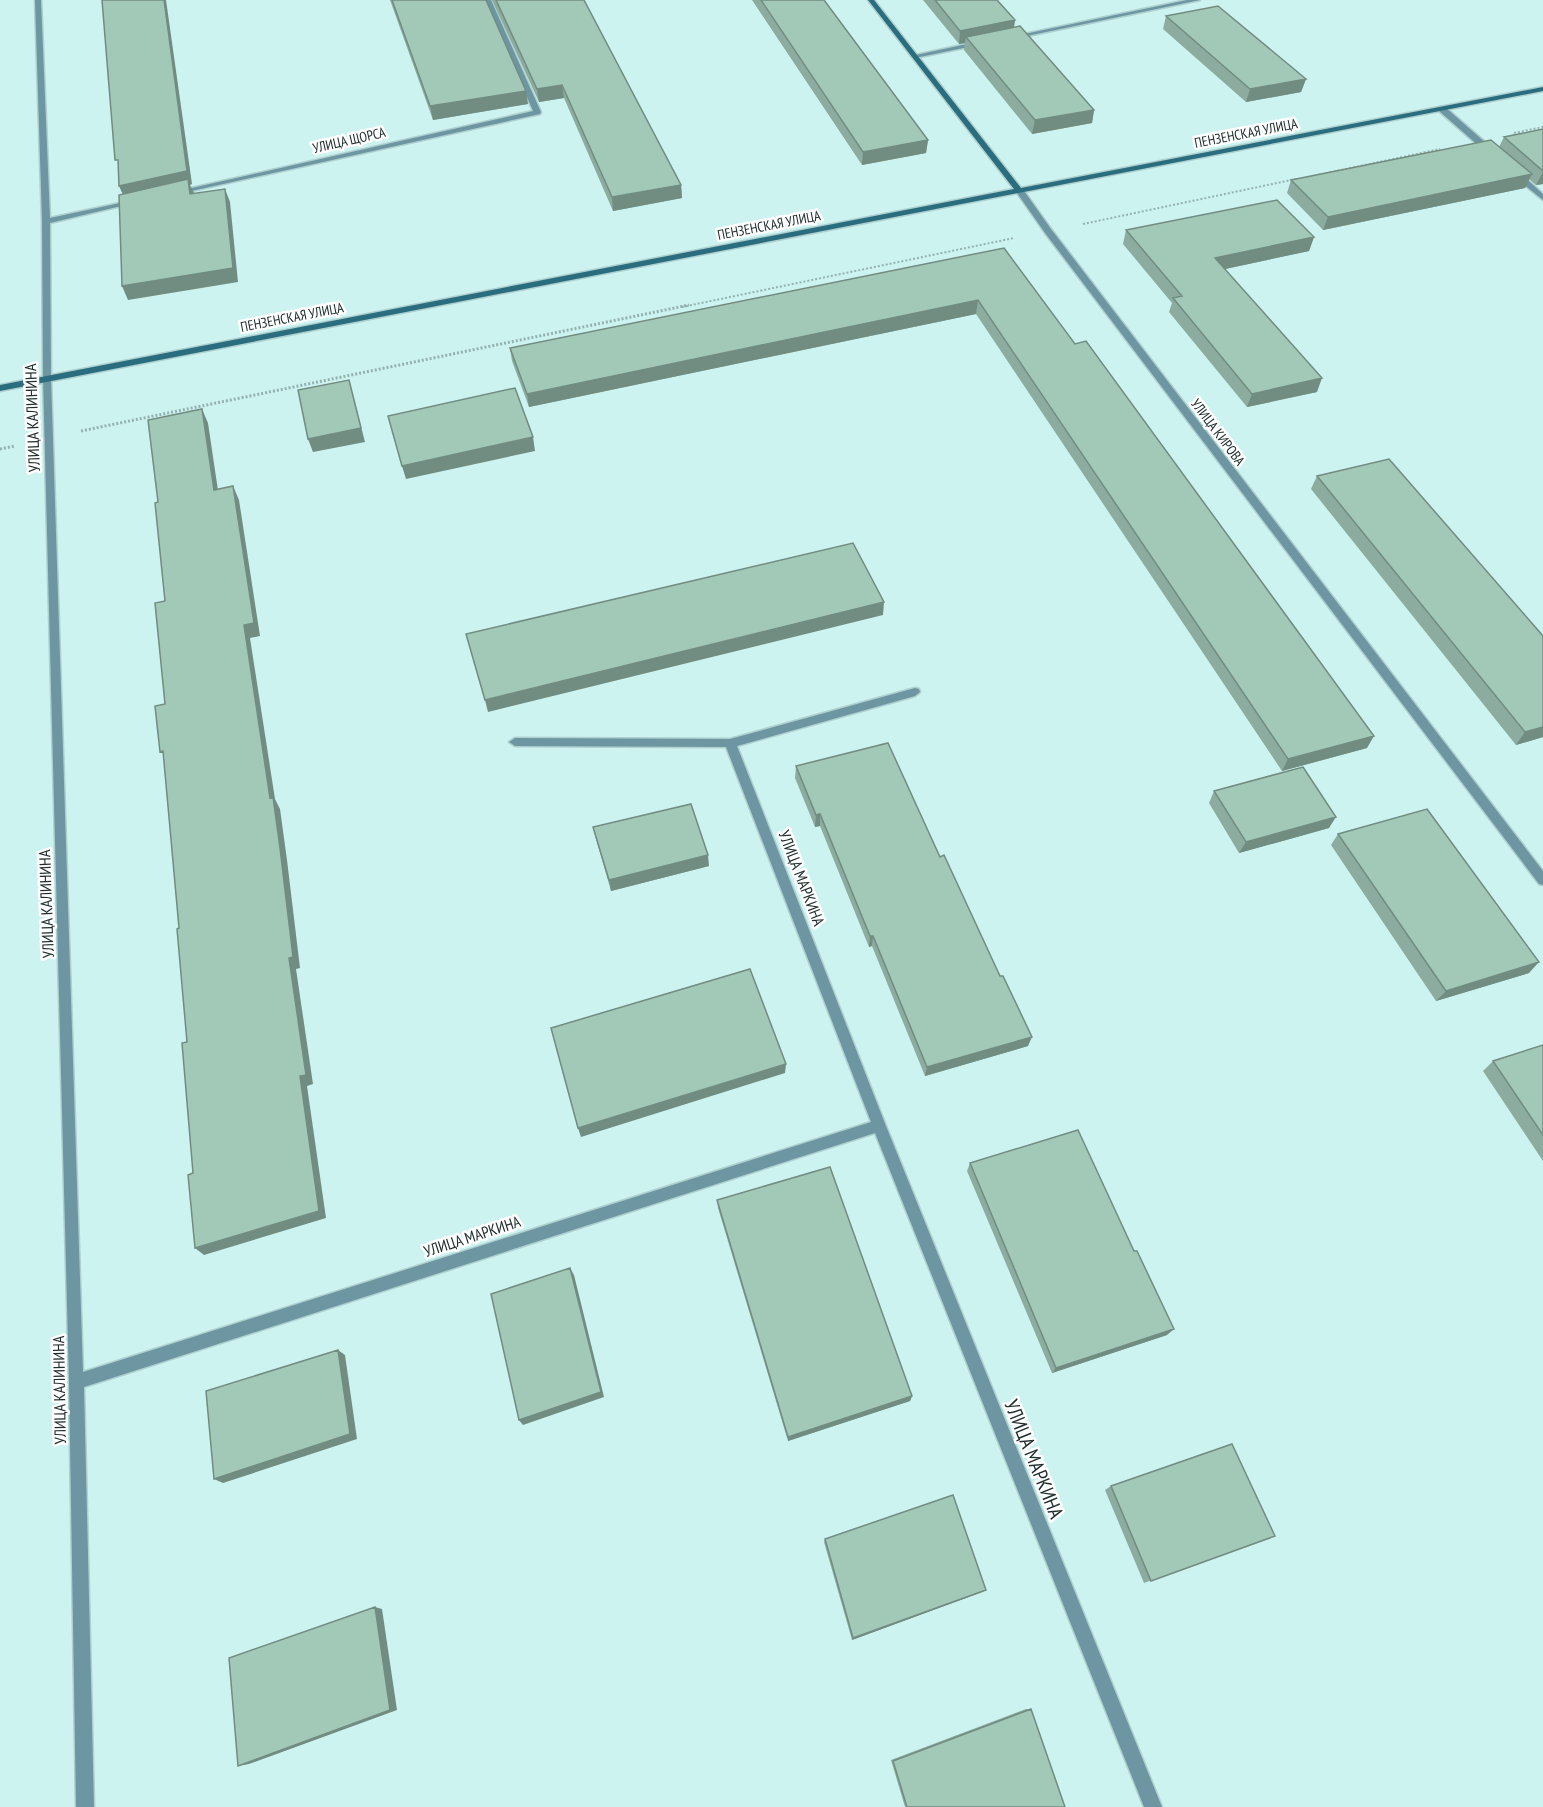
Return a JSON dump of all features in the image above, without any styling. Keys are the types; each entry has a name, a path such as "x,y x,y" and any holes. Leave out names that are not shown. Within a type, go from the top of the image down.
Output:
{"street":[{"name":"УЛИЦА КАЛИНИНА","path":"38,0 46,221 47,378 76,1382 85,1807"},
{"name":"УЛИЦА ЩОРСА","path":"163,195 537,112 488,0"},
{"name":"УЛИЦА КИРОВА","path":"871,0 1019,190 1543,880"},
{"path":"1009,38 1197,0"},
{"path":"915,56 986,42"},
{"name":"ПЕНЗЕНСКАЯ УЛИЦА","path":"0,387 1543,89"},
{"path":"1442,109 1495,155"},
{"path":"1511,170 1543,198"},
{"path":"46,221 140,200"},
{"path":"515,742 730,743 915,692"},
{"name":"УЛИЦА МАРКИНА","path":"730,743 879,1126 1153,1807"},
{"name":"УЛИЦА МАРКИНА","path":"76,1382 879,1126"}],"path":[{"path":"1316,175 1543,127"},
{"path":"0,449 1304,178"}],"building":[{"path":"102,0 164,0 187,171 119,186"},
{"path":"392,0 486,0 526,91 430,106"},
{"path":"496,0 584,0 681,185 612,197 562,85 537,89"},
{"path":"761,0 824,0 928,140 863,152"},
{"path":"935,0 997,0 1015,20 960,31"},
{"path":"1218,6 1306,79 1250,89 1166,16"},
{"path":"1020,26 1094,110 1035,120 966,37"},
{"path":"1543,129 1543,171 1504,137"},
{"path":"1491,140 1532,174 1328,217 1291,180"},
{"path":"188,179 190,194 225,189 233,268 122,286 119,195"},
{"path":"1277,200 1314,237 1215,258 1322,378 1252,394 1173,298 1182,296 1126,230"},
{"path":"1004,248 1075,344 1086,341 1374,736 1288,759 978,300 527,394 510,348"},
{"path":"349,380 361,428 308,439 298,390"},
{"path":"515,388 533,437 402,466 388,416"},
{"path":"202,409 214,490 233,486 254,623 244,625 270,798 273,797 280,848 293,957 289,958 306,1075 300,1076 319,1211 195,1248 188,1175 193,1173 182,1043 187,1042 177,929 179,928 163,751 160,752 155,706 165,704 155,603 165,601 155,503 158,502 148,420"},
{"path":"1389,459 1543,636 1543,727 1525,732 1317,476"},
{"path":"853,543 884,602 485,700 466,634"},
{"path":"888,743 940,857 944,855 1000,976 1003,976 1032,1037 927,1067 820,814 816,815 796,766"},
{"path":"1303,767 1336,817 1246,842 1214,791"},
{"path":"691,804 708,855 609,880 593,827"},
{"path":"1427,809 1539,962 1446,991 1338,834"},
{"path":"750,969 786,1064 578,1128 551,1028"},
{"path":"1543,1045 1543,1135 1493,1061"},
{"path":"1078,1130 1134,1251 1137,1251 1174,1329 1056,1368 970,1163"},
{"path":"830,1167 912,1396 788,1437 717,1200"},
{"path":"570,1268 601,1392 519,1420 491,1294"},
{"path":"338,1350 350,1434 214,1479 206,1391"},
{"path":"1232,1444 1275,1536 1151,1581 1111,1486"},
{"path":"953,1495 986,1590 853,1638 825,1539"},
{"path":"375,1607 390,1710 238,1766 229,1658"},
{"path":"1031,1709 1065,1807 907,1807 893,1761"}]}
